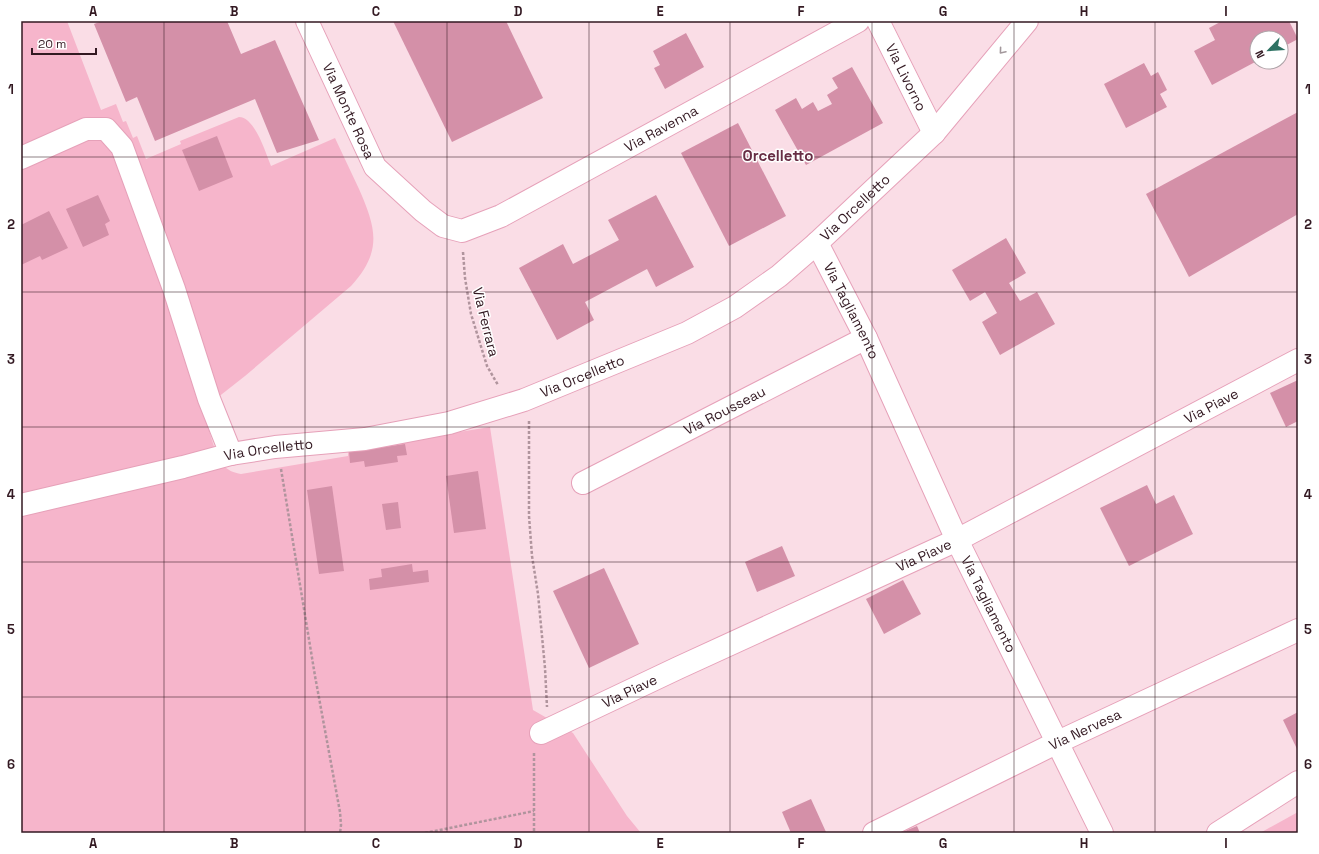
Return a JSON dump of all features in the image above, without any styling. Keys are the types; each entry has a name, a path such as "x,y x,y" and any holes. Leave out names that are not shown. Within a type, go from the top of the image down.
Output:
{"street":[{"name":"Via Monte Rosa","path":"307,21 375,167 423,212 443,226 462,231"},
{"name":"Via Ravenna","path":"462,231 501,216 858,21"},
{"name":"Via Livorno","path":"878,21 934,132"},
{"name":"Via Orcelletto","path":"21,505 183,467 231,454 275,447 365,439 449,422 524,400 687,333 735,307 779,276 817,243 934,132 1027,21"},
{"path":"21,158 86,129 106,129 122,147 174,289 209,399 231,454"},
{"name":"Via Tagliamento","path":"817,243 866,338 957,540 1102,833"},
{"name":"Via Rousseau","path":"583,483 866,338"},
{"name":"Via Piave","path":"541,733 678,668 957,540 1298,360"},
{"name":"Via Nervesa","path":"874,833 1058,742 1298,630"},
{"path":"1218,833 1298,782"}],"path":[{"name":"Via Ferrara","path":"462,231 465,278 471,314 487,366 500,388 524,400"},
{"path":"524,400 529,410 529,516 532,556 538,594 545,668 547,711 541,733 534,743 534,833"},
{"path":"275,447 280,464 315,676 340,812 340,833"},
{"path":"425,833 534,810"}],"shaded area":[{"path":"21,21 67,21 101,110 116,104 123,122 126,121 133,138 137,136 146,159 181,144 180,141 239,117 245,119 255,129 271,166 335,138 359,189 369,216 373,239 372,250 368,262 351,286 245,376 203,409 219,460 228,470 241,474 348,456 348,450 490,427 533,710 573,733 627,816 641,833 21,833"},
{"path":"1298,812 1298,833 1260,833"}],"building":[{"path":"102,21 227,21 241,54 275,40 319,140 277,153 255,99 155,141 137,97 126,102 94,24"},
{"path":"393,21 506,21 543,98 452,142"},
{"path":"1222,21 1289,21 1298,39 1289,44 1289,30 1249,30 1249,65 1212,85 1194,51 1215,40 1209,28"},
{"path":"686,33 704,67 665,89 654,68 660,65 653,51"},
{"path":"1144,63 1151,76 1158,72 1167,90 1160,94 1167,107 1126,128 1104,84"},
{"path":"852,67 883,123 806,165 775,110 796,98 802,109 813,102 818,111 832,104 827,95 838,88 832,78"},
{"path":"1298,112 1298,214 1189,277 1146,194"},
{"path":"738,123 786,216 729,246 681,153"},
{"path":"217,136 233,177 199,191 182,150"},
{"path":"98,195 110,221 105,224 109,235 83,247 66,209"},
{"path":"656,195 694,267 656,287 647,269 585,302 594,320 557,340 519,268 563,244 573,264 619,240 608,220"},
{"path":"49,211 68,248 42,260 40,256 21,265 21,225"},
{"path":"1006,238 1026,273 1009,283 1020,301 1037,292 1055,324 1000,355 982,322 997,313 985,292 970,301 952,270"},
{"path":"1298,380 1298,421 1286,427 1270,393"},
{"path":"405,444 407,455 397,456 398,462 365,467 364,461 350,463 349,452"},
{"path":"478,471 486,529 454,533 446,476"},
{"path":"1147,485 1156,504 1174,495 1193,534 1129,566 1100,508"},
{"path":"332,486 344,571 319,574 307,490"},
{"path":"398,502 401,528 386,530 382,504"},
{"path":"782,546 795,576 757,592 745,562"},
{"path":"412,564 413,572 428,570 429,582 370,590 369,579 382,577 381,569"},
{"path":"604,568 639,644 589,668 553,591"},
{"path":"903,580 921,614 884,634 866,599"},
{"path":"1298,712 1298,751 1283,720"},
{"path":"811,799 826,832 791,833 782,812"},
{"path":"917,826 920,833 900,833"}],"district":[{"name":"Orcelletto","path":"778,156"}]}
